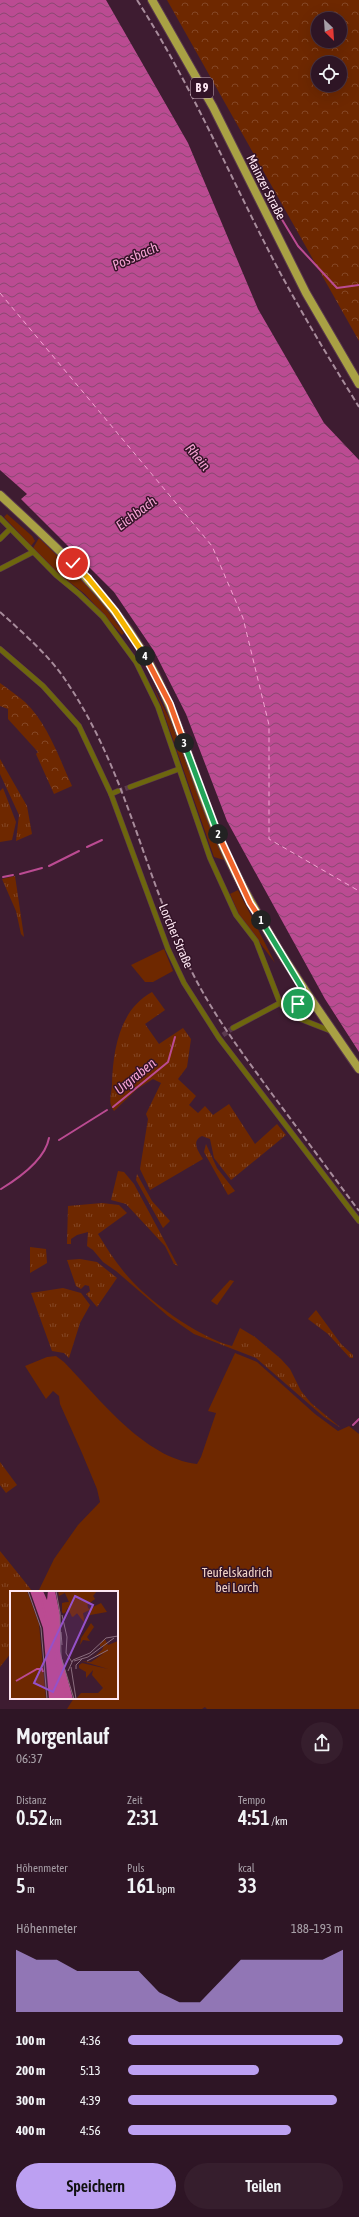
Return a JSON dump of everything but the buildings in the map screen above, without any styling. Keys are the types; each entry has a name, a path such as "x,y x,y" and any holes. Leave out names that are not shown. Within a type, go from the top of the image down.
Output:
{"main road":[{"name":"Mainzer Straße","path":"152,0 210,102 306,293 359,384"},
{"path":"0,495 86,576 115,611 142,650 170,704 219,836 250,903 302,988 359,1069"}],"street":[{"path":"0,518 56,575 83,597 104,617 136,662 156,701 178,769 210,858 236,915 256,941 280,1003 286,1011 298,1018 333,1032"},
{"path":"0,539 10,529"},
{"path":"0,569 33,552"},
{"name":"Lorcher Straße","path":"0,649 43,686 79,726 110,794 168,950 184,983 221,1036 359,1221"},
{"path":"130,787 178,769"},
{"path":"110,794 118,791"},
{"path":"286,1011 293,1009 300,1002 302,988"},
{"path":"233,1028 280,1003"},
{"path":"298,1018 315,1007"}],"green space":[{"path":"167,0 359,0 359,341"},
{"path":"7,514 32,536 35,541 31,546 4,517"},
{"path":"39,538 79,577 101,602 124,633 122,635 85,594 59,574 33,548"},
{"path":"150,680 175,730 224,860 214,857 161,705"},
{"path":"0,683 25,702 40,720 47,731 72,786 54,794 36,754 38,752 8,719 8,709 0,706"},
{"path":"0,759 27,806 32,834 16,841 19,815 0,774"},
{"path":"3,788 16,822 12,840 0,842 0,791"},
{"path":"15,876 24,937 21,934 16,911 2,879"},
{"path":"238,890 275,963 239,915 230,894"},
{"path":"164,949 173,971 153,982 145,982 131,965"},
{"path":"152,992 165,1010 145,1024 159,1044 183,1028 191,1039 187,1067 178,1079 196,1096 189,1105 198,1113 205,1106 213,1115 229,1104 255,1144 277,1124 286,1135 231,1180 214,1158 210,1139 202,1136 197,1141 196,1146 203,1159 150,1190 140,1169 148,1119 146,1114 161,1083 153,1079 137,1089 114,1111 112,1108 110,1098 114,1058 120,1032 132,1009"},
{"path":"206,1144 217,1168 235,1191 228,1195 204,1152"},
{"path":"118,1171 124,1172 134,1184 178,1266 174,1264 165,1246 126,1204 111,1200"},
{"path":"137,1174 152,1201 170,1221 163,1228 136,1180"},
{"path":"102,1203 119,1205 127,1213 98,1234 120,1267 145,1294 189,1326 218,1341 232,1346 240,1328 255,1337 281,1359 290,1369 301,1391 311,1403 341,1428 324,1417 256,1358 194,1334 168,1316 116,1271 103,1262 93,1250 87,1246 88,1232 77,1235 71,1239 71,1244 67,1244 68,1206"},
{"path":"30,1247 46,1249 47,1263 30,1273"},
{"path":"80,1259 97,1262 117,1278 97,1307 86,1294 90,1291 89,1286 85,1285 81,1289 76,1286 67,1260"},
{"path":"230,1280 234,1281 217,1305 211,1301"},
{"path":"63,1288 81,1293 90,1305 80,1323 69,1358 64,1353 52,1351 31,1293"},
{"path":"316,1310 341,1344 353,1355 353,1358 350,1358 328,1334 308,1319"},
{"name":"Teufelskadrich bei Lorch","path":"235,1353 257,1362 315,1414 338,1431 349,1426 359,1434 359,1709 207,1709 205,1707 202,1709 67,1709 73,1699 118,1699 118,1591 38,1591 54,1559 78,1525 100,1502 97,1489 60,1404 59,1396 53,1391 46,1399 25,1366 47,1357 56,1356 64,1362 107,1409 141,1439 159,1451 178,1459 197,1464 201,1457 216,1413 208,1411"},
{"path":"0,1462 17,1485 6,1493 0,1485"},
{"path":"0,1551 32,1591 10,1591 10,1654 0,1667"}],"water":[{"path":"0,0 106,0 188,143 258,309 324,423 359,460 359,1052 325,999 227,821 186,714 154,651 114,592 21,499 27,494 0,470"}],"waterway":[{"name":"Possbach","path":"272,203 298,246 337,288 359,285"},
{"path":"87,847 102,840"},
{"path":"49,866 79,851"},
{"path":"20,874 42,868"},
{"path":"3,877 13,875"},
{"name":"Urgraben","path":"113,1107 168,1062 175,1037"},
{"name":"Urgraben","path":"59,1140 107,1110"},
{"name":"Urgraben","path":"1,1189 23,1174 37,1161 47,1146 49,1138"},
{"path":"353,1425 359,1419"}],"ferry route":[{"path":"0,293 212,546 243,618 269,725 269,839 359,891"}],"tunnel":[{"path":"118,791 130,787"},
{"path":"223,1035 233,1028"}],"railway":[{"path":"137,0 157,32 193,98 259,232 286,283 316,337 359,407"},
{"path":"0,612 55,666 84,710 103,747 118,783 174,933 191,970 209,1003 250,1064 359,1211"}],"route":[{"path":"73,563 101,593 115,611 142,650 160,682 170,704 219,836 250,903 302,988 302,998 298,1004"}],"water label":[{"name":"Rhein","path":"198,457"},
{"name":"Eichbach","path":"136,513"}]}
